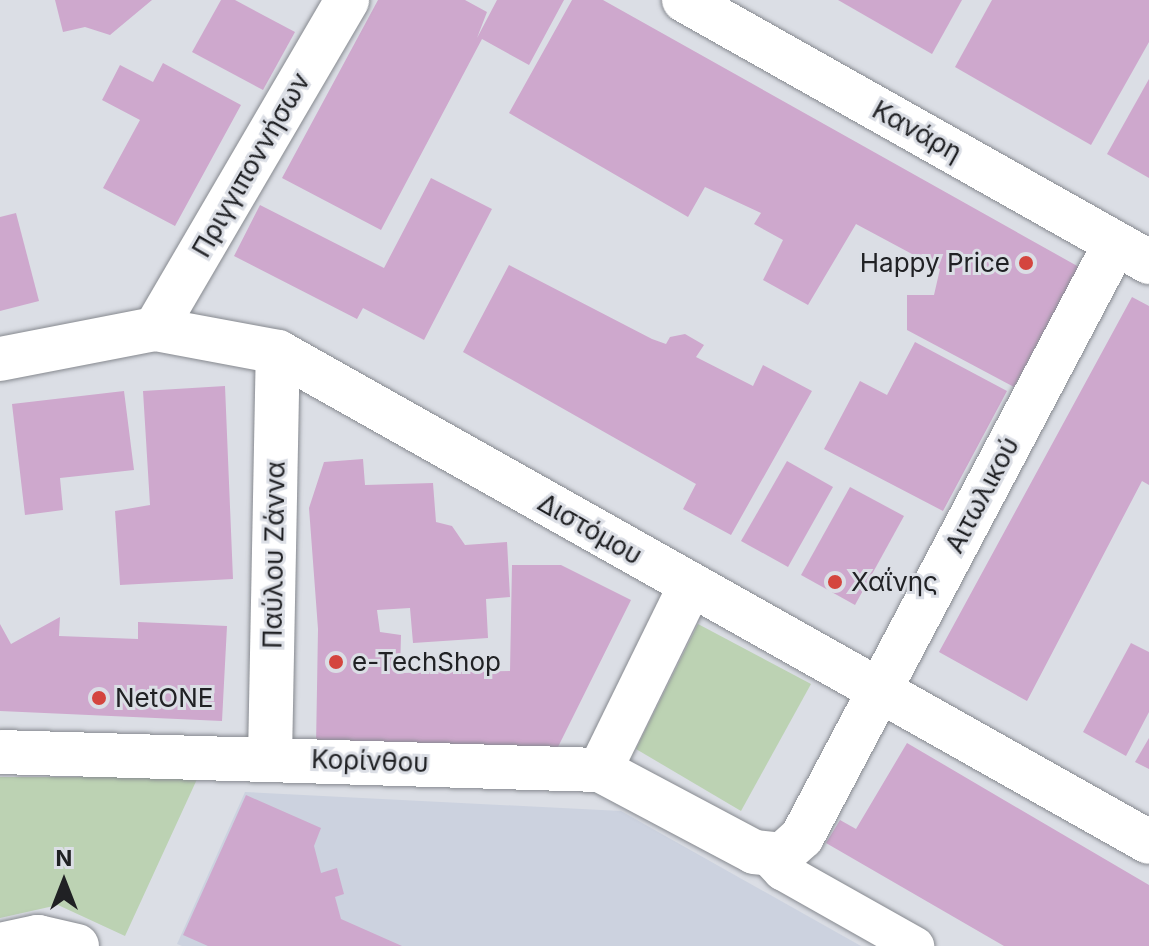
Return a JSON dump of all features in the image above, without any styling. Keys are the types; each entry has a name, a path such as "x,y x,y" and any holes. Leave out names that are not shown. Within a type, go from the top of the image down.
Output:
{"street":[{"name":"Πριγγιποννήσων","path":"155,329 347,0"},
{"name":"Κανάρη","path":"684,0 1132,253"},
{"name":"Αιτωλικού","path":"785,847 879,691 1132,253"},
{"name":"Διστόμου","path":"0,359 155,329 278,352 1149,842"},
{"name":"Παύλου Ζάννα","path":"270,758 278,352"},
{"path":"600,770 690,586"},
{"name":"Κορίνθου","path":"0,752 600,770 724,837 785,847"},
{"path":"785,847 782,871 915,946"},
{"path":"0,945 38,937 77,946"}],"shaded area":[{"path":"245,792 621,811 861,946 177,944"}],"green space":[{"path":"698,624 811,684 741,811 636,749"},
{"path":"0,777 198,777 125,936 58,905 0,918"}],"building":[{"path":"55,0 152,0 110,35 85,27 63,32"},
{"path":"221,0 235,0 295,32 263,90 192,52"},
{"path":"378,0 465,0 487,12 477,38 497,0 564,0 529,65 482,39 381,230 282,178"},
{"path":"572,0 603,0 1079,267 1014,387 907,330 907,295 934,295 940,269 856,224 808,305 763,280 783,240 754,224 761,213 705,187 688,217 509,113"},
{"path":"838,0 962,0 932,54"},
{"path":"992,0 1149,0 1149,42 1091,145 955,67"},
{"path":"163,63 241,105 175,226 103,188 140,120 102,100 120,65 153,82"},
{"path":"1149,79 1149,178 1107,154"},
{"path":"431,178 492,209 424,340 363,308 357,319 234,256 260,205 384,268"},
{"path":"16,213 39,301 0,311 0,217"},
{"path":"509,265 652,339 666,344 670,337 685,334 704,345 696,357 753,386 763,365 812,391 731,535 683,509 696,484 463,352"},
{"path":"1132,297 1149,306 1149,485 1142,481 1027,701 939,652"},
{"path":"915,342 1007,391 943,511 824,449 860,381 887,395"},
{"path":"225,386 233,579 120,585 115,511 150,505 143,391"},
{"path":"124,391 134,470 60,478 63,510 25,515 12,404"},
{"path":"363,459 365,485 433,483 436,522 452,526 465,545 507,542 510,597 486,599 488,638 413,643 410,608 377,610 380,632 401,635 400,673 510,671 512,565 561,565 631,600 556,751 316,746 318,629 309,508 324,462"},
{"path":"787,461 833,487 788,567 741,541"},
{"path":"850,487 904,516 855,605 801,575"},
{"path":"60,617 59,636 138,639 138,622 227,626 222,721 0,711 0,624 11,644"},
{"path":"1131,643 1149,652 1149,712 1126,756 1083,732"},
{"path":"1149,738 1149,769 1135,762"},
{"path":"907,743 1149,885 1149,946 1004,946 826,843 840,820 856,829"},
{"path":"246,795 321,828 314,846 321,873 337,868 344,894 335,897 341,919 402,946 208,946 183,935"}],"place":[{"name":"Happy Price","path":"1026,263"},
{"name":"Χαΐνης","path":"835,582"},
{"name":"e-TechShop","path":"336,662"},
{"name":"NetONE","path":"99,698"}]}
